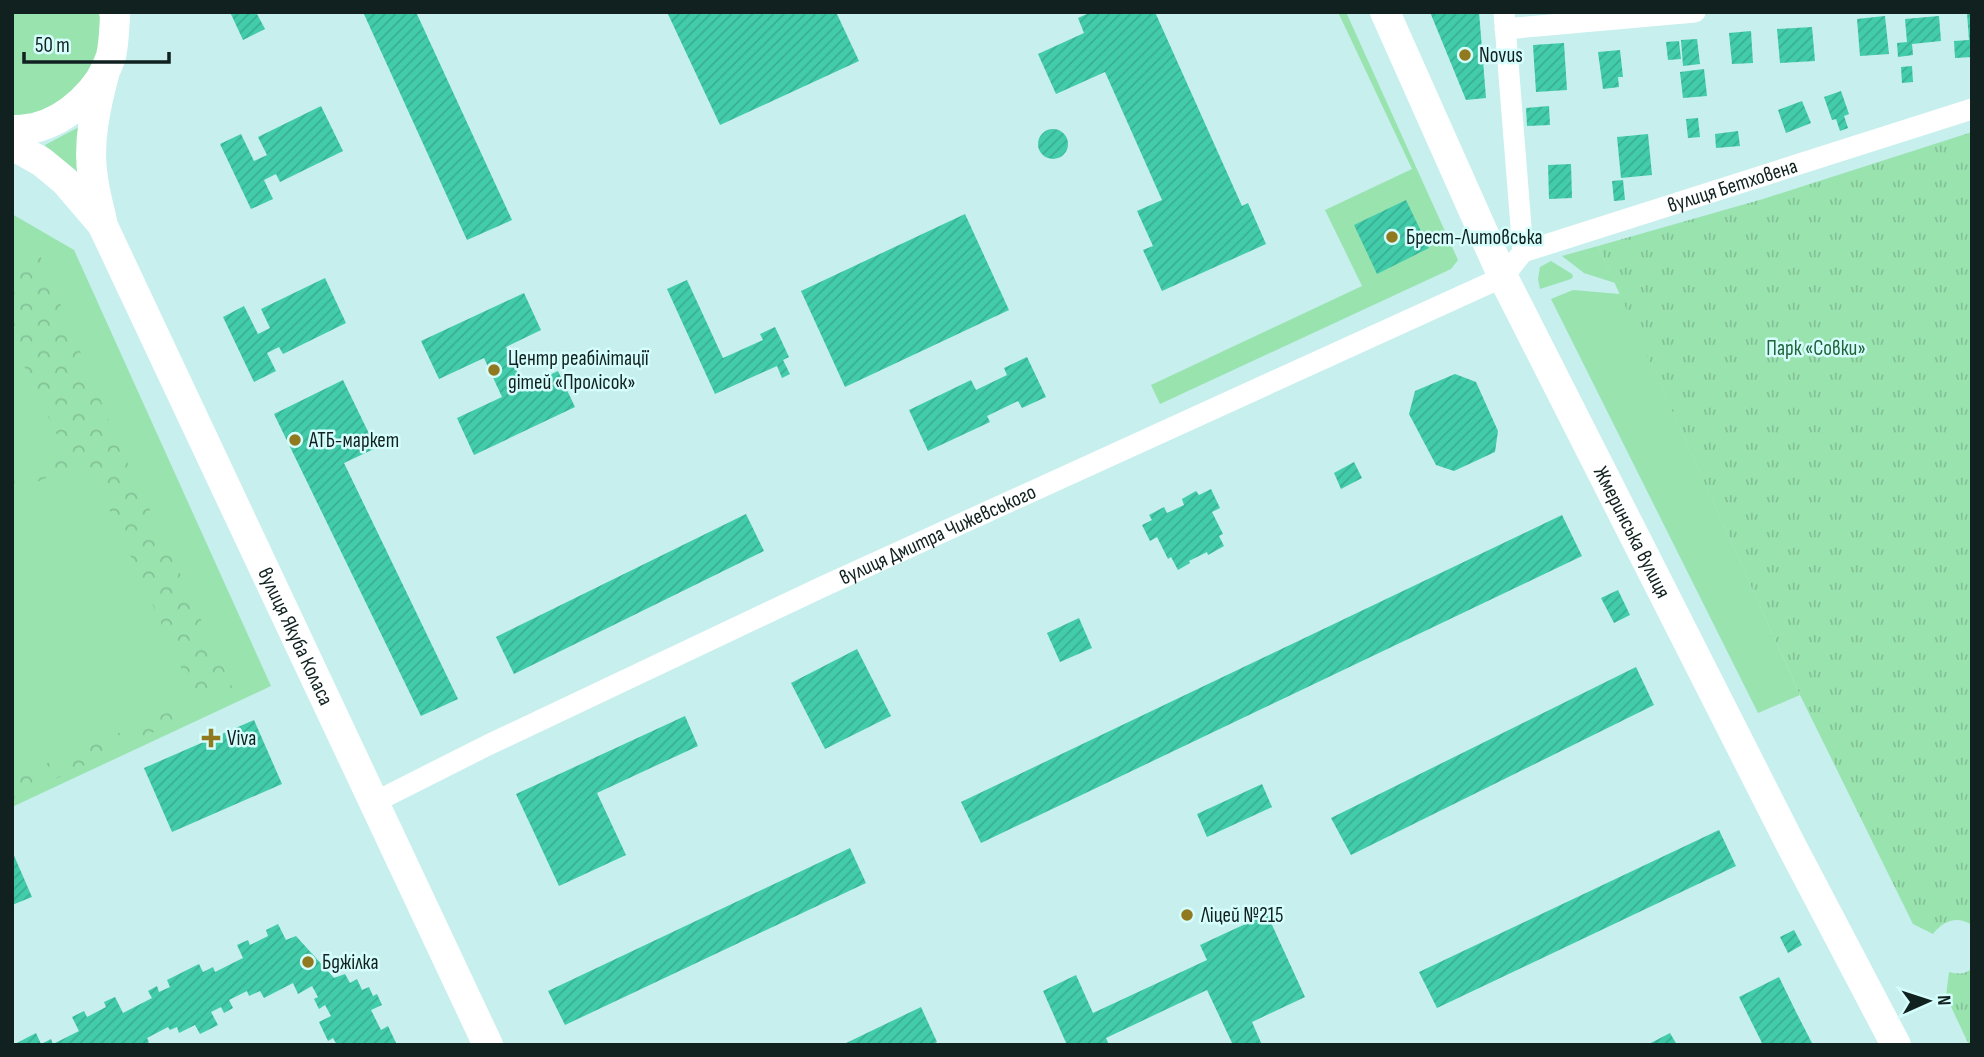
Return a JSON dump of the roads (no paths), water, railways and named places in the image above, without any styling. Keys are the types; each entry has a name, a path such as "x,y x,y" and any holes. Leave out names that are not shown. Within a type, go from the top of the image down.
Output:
{"street":[{"name":"Жмеринська вулиця","path":"1385,12 1503,277 1896,1045"},
{"path":"1503,277 1523,252 1504,20 1695,12"},
{"name":"вулиця Якуба Коласа","path":"115,14 111,54 96,104 92,132 92,176 103,226 488,1045"},
{"path":"12,131 36,128 69,113 92,90 105,71"},
{"name":"вулиця Бетховена","path":"1523,252 1972,109"},
{"name":"вулиця Якуба Коласа","path":"12,145 41,162 65,181 103,226"},
{"name":"вулиця Дмитра Чижевського","path":"375,802 488,745 821,587 1503,277"}],"place":[{"name":"Novus","path":"1465,55"},
{"name":"Брест-Литовська","path":"1392,237"},
{"name":"Центр реабілітації дітей «Пролісок»","path":"494,370"},
{"name":"АТБ-маркет","path":"295,440"},
{"name":"Viva","path":"211,738"},
{"name":"Ліцей №215","path":"1187,915"},
{"name":"Бджілка","path":"308,962"}],"park label":[{"name":"Парк «Совки»","path":"1816,348"}]}
